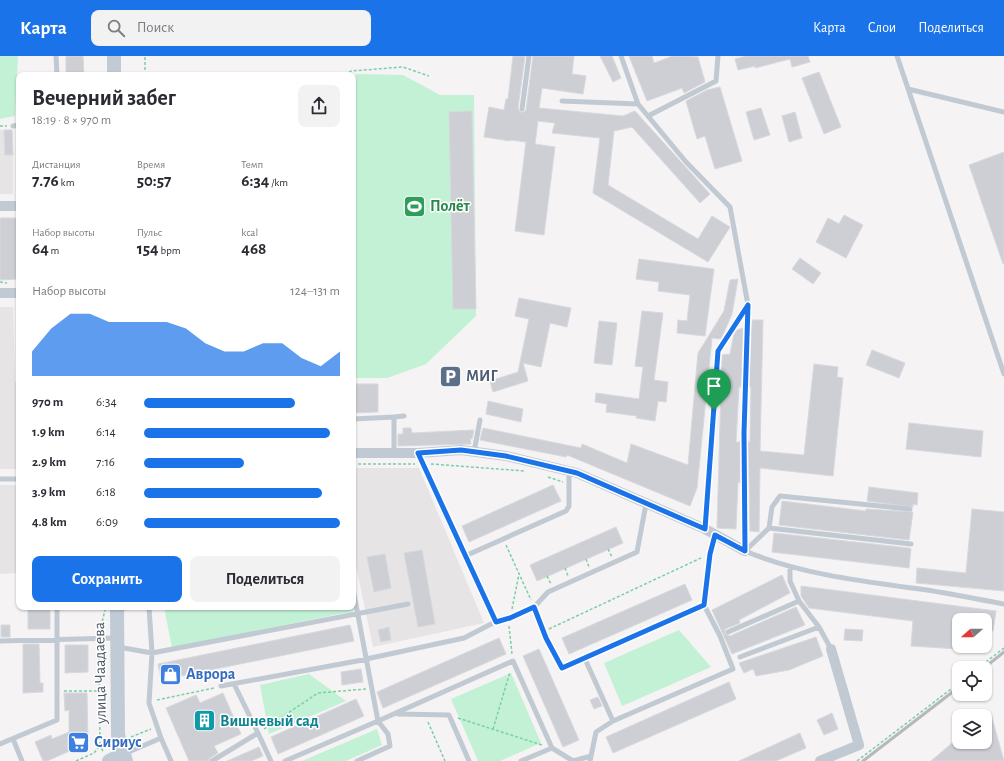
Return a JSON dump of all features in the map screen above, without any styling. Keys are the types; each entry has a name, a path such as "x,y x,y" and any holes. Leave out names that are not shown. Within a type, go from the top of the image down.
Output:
{"street":[{"path":"114,56 114,72"},
{"path":"0,206 16,206"},
{"path":"0,293 16,293"},
{"path":"356,453 418,453 461,450 506,456 568,471 705,529 745,551"},
{"name":"улица Чаадаева","path":"113,610 117,643 118,735 125,758"},
{"path":"820,761 859,745 831,649"},
{"path":"109,761 125,758"}],"lane":[{"path":"56,56 57,72"},
{"path":"522,109 529,56"},
{"path":"621,56 638,104 686,162 730,207 748,305 744,433 745,551"},
{"path":"648,116 716,81 718,56"},
{"path":"897,56 1004,374"},
{"path":"908,89 1004,112"},
{"path":"562,101 638,104"},
{"path":"705,529 718,351 748,305"},
{"path":"356,419 404,416"},
{"path":"394,417 394,453"},
{"path":"474,452 480,420"},
{"path":"418,453 496,622"},
{"path":"465,556 566,511 569,506 568,471"},
{"path":"0,479 16,479"},
{"path":"745,551 769,528 772,507 780,496 910,509"},
{"path":"221,686 464,638 496,622 510,618 534,607 548,592 636,552 646,504"},
{"path":"769,528 911,544"},
{"path":"285,761 513,661 552,748 573,761 591,758 596,732 613,721 733,669 720,636 704,605 710,554 715,535"},
{"path":"745,551 790,567 880,584 1004,604"},
{"path":"790,567 790,581 799,601 819,627 831,649"},
{"path":"728,632 799,601"},
{"path":"356,604 378,721 388,734 390,746 357,761"},
{"path":"0,641 99,639 152,653 408,604"},
{"path":"534,607 544,632 562,668 704,605"},
{"path":"0,744 57,720 57,610"},
{"path":"149,610 152,653 149,701 161,738 171,761"},
{"path":"740,657 819,627"},
{"path":"585,659 613,721"},
{"path":"234,684 271,761"},
{"path":"395,714 449,715 469,761"},
{"path":"212,761 258,733"},
{"path":"125,758 161,738"},
{"path":"13,739 22,761"},
{"path":"521,761 552,748"}],"path":[{"path":"145,56 145,72"},
{"path":"350,72 403,67 429,76"},
{"path":"356,464 423,464 527,471"},
{"path":"542,474 569,484"},
{"path":"503,540 534,607"},
{"path":"544,632 710,554"},
{"path":"493,729 513,661 510,618 519,574"},
{"path":"76,761 94,753 100,746 99,639 112,610"},
{"path":"987,661 1004,648"},
{"path":"149,701 168,699 221,686"},
{"path":"258,733 318,693 371,688"},
{"path":"857,761 952,688"},
{"path":"57,691 100,691"},
{"path":"425,715 445,761"},
{"path":"449,715 552,748"}],"shaded area":[{"path":"0,130 13,130 13,194 0,194"},
{"path":"0,307 13,307 16,382 16,469 0,469"},
{"path":"356,468 419,468 484,623 373,647 356,565"},
{"path":"0,485 16,485 16,573 0,574"}],"green space":[{"path":"0,56 18,56 15,116 0,119"},
{"name":"Полёт","path":"356,75 403,75 440,95 474,95 476,316 426,364 387,378 356,378"},
{"path":"165,610 354,611 172,648"},
{"path":"679,630 711,667 622,706 604,663"},
{"path":"511,673 541,743 500,761 478,761 451,699"},
{"path":"309,674 346,701 269,734 260,685"},
{"path":"377,729 382,745 346,761 302,761"}],"building":[{"path":"66,56 83,56 84,72 66,72"},
{"path":"513,56 525,56 518,108 520,112 524,112 526,110 533,56 574,56 572,74 586,76 583,94 542,88 539,108 623,116 635,111 710,194 700,203 632,127 614,131 608,185 698,239 712,216 730,227 708,262 593,193 600,138 552,133 555,123 538,121 535,144 555,147 544,235 515,231 526,142 484,137 489,107 504,110 506,99 508,99"},
{"path":"600,56 612,56 621,78 613,82"},
{"path":"629,56 652,56 654,63 673,56 698,57 705,82 684,93 682,88 647,101"},
{"path":"747,56 808,56 810,62 792,67 790,59 755,68 755,66 738,70 735,59"},
{"path":"819,72 841,127 824,134 802,78"},
{"path":"720,87 742,161 715,169 705,136 697,139 686,101 707,90"},
{"path":"761,108 770,135 754,140 746,112"},
{"path":"472,111 476,309 453,309 449,112"},
{"path":"795,112 802,138 789,142 782,116"},
{"path":"4,130 12,130 13,155 5,155"},
{"path":"1004,152 1004,263 1003,264 969,165"},
{"path":"844,215 863,225 846,258 816,242 828,218 839,224"},
{"path":"0,218 16,218 16,279 0,280"},
{"path":"800,258 821,273 813,284 792,269"},
{"path":"639,259 714,269 705,336 677,333 678,320 687,321 690,295 658,291 659,282 636,279"},
{"path":"738,279 732,314 721,339 712,338 697,488 690,506 567,455 566,457 480,440 483,428 581,448 582,444 627,463 631,444 688,465 698,353 724,311 730,280"},
{"path":"519,298 571,308 567,327 550,323 541,367 523,363 528,381 493,392 490,381 518,372 529,319 515,316"},
{"path":"642,311 663,313 654,380 668,382 666,402 658,401 655,421 636,418 637,416 606,412 607,404 595,402 596,393 639,399 643,367 635,366"},
{"path":"752,320 763,320 760,451 804,455 814,364 838,367 837,377 843,378 833,476 760,468 759,532 750,531 748,442 750,442 751,387 749,387"},
{"path":"599,321 617,323 612,365 594,363"},
{"path":"743,328 741,387 739,387 736,442 740,442 740,483 738,482 736,529 717,528 722,355 730,354 734,334 737,330"},
{"path":"872,350 905,363 899,378 866,365"},
{"path":"356,384 378,384 378,412 356,413"},
{"path":"488,401 523,409 521,422 486,414"},
{"path":"909,423 983,431 981,457 906,449"},
{"path":"403,428 411,428 412,433 474,430 472,439 470,438 471,444 398,446 398,434 403,434"},
{"path":"553,485 561,501 469,542 462,526"},
{"path":"869,487 918,493 917,505 913,504 913,507 867,501"},
{"path":"782,501 866,511 866,509 913,512 909,540 779,525"},
{"path":"972,509 1004,512 1004,591 916,583 917,568 966,573"},
{"path":"616,527 623,543 537,581 530,565"},
{"path":"774,533 909,548 911,549 909,568 772,552"},
{"path":"422,550 435,624 418,627 404,553"},
{"path":"385,554 391,588 374,592 367,557"},
{"path":"782,575 790,593 739,620 740,623 725,629 725,634 730,636 796,607 805,625 732,654 712,610"},
{"path":"685,584 692,600 569,654 562,638"},
{"path":"801,586 996,611 993,631 992,613 952,613 952,649 911,646 913,621 809,608 801,596"},
{"path":"28,610 50,610 50,629 28,629"},
{"path":"1,625 10,625 10,637 1,637"},
{"path":"350,625 354,641 161,680 158,664"},
{"path":"389,627 391,640 381,642 378,630"},
{"path":"845,629 863,630 862,641 844,640"},
{"path":"816,637 823,656 789,670 756,676 753,669 744,673 739,663"},
{"path":"499,638 506,654 383,708 377,692"},
{"path":"23,644 39,644 40,683 43,683 43,692 23,693"},
{"path":"65,645 88,645 88,672 65,673"},
{"path":"539,649 579,740 563,747 523,656"},
{"path":"361,669 363,682 342,685 341,672"},
{"path":"729,682 736,699 613,753 606,737"},
{"path":"64,693 87,693 88,743 47,761 43,761 35,742 51,735 52,739 69,732 69,710 65,711"},
{"name":"Вишневый сад","path":"223,693 241,734 214,746 218,753 208,761 189,761 166,708 196,695 200,703"},
{"path":"598,697 602,706 594,709 590,700"},
{"path":"356,699 364,716 278,754 271,737"},
{"path":"832,713 838,729 824,735 817,720"},
{"path":"992,718 1004,761 931,761 952,743 952,749 992,749"},
{"path":"800,733 806,748 776,761 739,761"},
{"path":"259,747 263,756 251,761 227,761"}],"railway":[{"path":"992,662 1004,652"},
{"path":"863,761 952,692"}],"place":[{"name":"Полёт","path":"414,206"},
{"name":"МИГ","path":"451,376"},
{"name":"Аврора","path":"170,674"},
{"name":"Вишневый сад","path":"204,721"},
{"name":"Сириус","path":"79,742"}],"route":[{"path":"748,305 744,433 745,551 715,535 710,554 704,605 562,668 546,638 534,607 510,618 496,622 418,453 461,450 506,456 577,473 705,529 714,410 718,351 748,305"}]}
